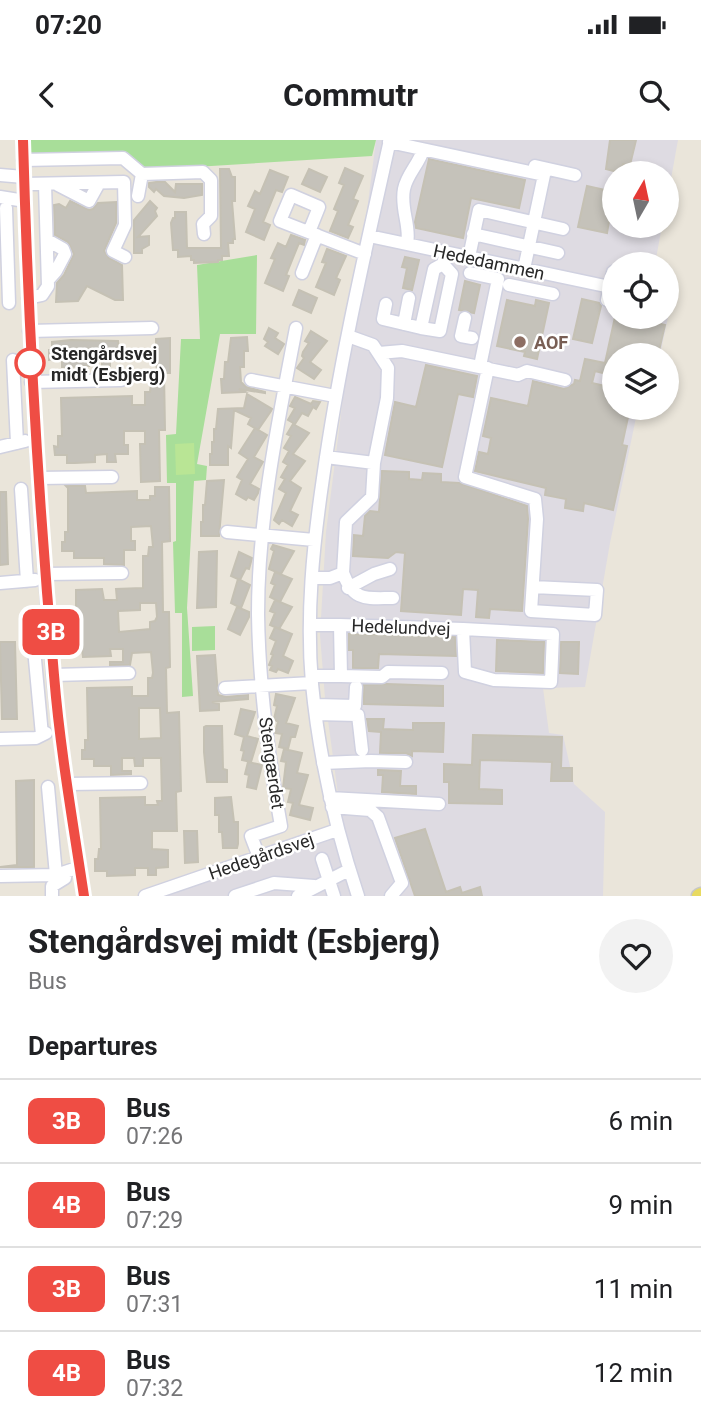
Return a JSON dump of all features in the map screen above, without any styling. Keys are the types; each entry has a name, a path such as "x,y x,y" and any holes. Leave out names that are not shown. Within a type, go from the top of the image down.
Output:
{"street":[{"path":"23,140 31,382 38,478 54,675 84,896"},
{"path":"358,896 337,830 315,709 312,679 312,578 314,540 335,396 389,141 575,175"},
{"path":"421,145 544,175 524,269"},
{"path":"407,244 410,232 404,215 404,189 421,145"},
{"path":"23,160 123,158 142,174 203,172 211,180 211,216 203,224 204,234"},
{"path":"138,196 142,174"},
{"path":"0,175 50,183 124,182 125,225 113,250 125,257"},
{"path":"25,201 3,203 4,305 28,295 42,295 48,286 51,242 50,183"},
{"path":"468,257 479,210 563,229"},
{"path":"302,273 313,234 365,254"},
{"path":"474,234 558,253"},
{"name":"Hededammen","path":"369,236 407,244 444,258 468,257 544,273 602,291"},
{"path":"48,280 61,261 55,257 51,242"},
{"path":"421,328 434,269 444,258 452,274 440,331"},
{"path":"484,276 487,261"},
{"path":"471,273 498,279 465,477 535,499 537,519 531,611 594,615 597,590 533,587"},
{"path":"509,285 547,293 544,273"},
{"path":"404,324 409,298"},
{"path":"386,304 383,320 466,337 465,318"},
{"path":"29,331 152,328"},
{"name":"Stengærdet","path":"258,857 251,836 281,826 269,758 261,688 258,612 262,535 272,453 296,328"},
{"path":"348,336 373,345 388,368 387,397 374,463 372,497 346,522 343,573 353,594 367,598 393,598"},
{"path":"379,353 402,351 518,375 527,371 565,380"},
{"path":"13,360 17,443"},
{"path":"31,382 121,380"},
{"path":"251,380 335,396"},
{"path":"0,447 35,438"},
{"path":"326,457 374,463"},
{"path":"38,478 112,477"},
{"path":"20,489 27,581"},
{"path":"227,531 314,540"},
{"path":"348,588 390,569"},
{"path":"0,583 46,576 122,573"},
{"path":"312,578 330,579 343,573"},
{"name":"Hedelundvej","path":"311,625 463,629 552,634 551,682 494,680 465,673 463,629"},
{"name":"Hedelundvej","path":"340,625 341,676"},
{"path":"33,638 42,735"},
{"path":"54,675 129,673"},
{"path":"225,688 261,688 341,676 382,677 388,673 442,673"},
{"path":"315,709 355,706 356,687"},
{"path":"315,709 358,715 362,750"},
{"path":"0,739 36,738 60,727"},
{"path":"323,763 406,762"},
{"path":"68,783 141,783"},
{"path":"48,786 60,874 65,878 51,886 52,896"},
{"path":"331,802 439,804"},
{"path":"331,802 370,810 378,817 402,883 391,896"},
{"name":"Hedegårdsvej","path":"145,896 337,830"},
{"path":"322,859 334,896"},
{"path":"0,876 60,874 80,867"},
{"path":"298,896 349,870"},
{"path":"235,896 274,883 314,886"}],"shaded area":[{"path":"376,140 678,140 674,161 602,161 602,238 660,238 657,252 602,252 602,329 666,329 663,343 602,343 602,420 636,420 610,543 585,687 543,688 549,733 563,735 574,784 605,812 603,896 160,896 343,831 325,698 320,635 326,532"}],"green space":[{"path":"31,140 376,140 372,156 146,170 126,153 31,156"},
{"path":"257,255 256,334 220,334 197,464 207,466 206,480 194,481 187,608 193,696 182,697 182,613 175,613 173,542 176,541 176,483 167,483 166,435 176,434 181,339 200,339 197,265"},
{"path":"194,443 195,474 176,475 175,444"},
{"path":"215,626 215,650 192,651 192,627"}],"building":[{"path":"610,140 636,140 631,161 607,161"},
{"path":"429,159 525,180 519,208 471,198 463,238 416,228"},
{"path":"345,168 363,176 353,199 358,201 348,225 353,227 348,238 330,231 338,211 334,209 344,185 339,183"},
{"path":"220,169 229,169 232,177 235,177 235,201 232,201 235,239 233,243 228,243 229,256 222,256 222,260 218,262 194,263 191,256 178,257 178,250 173,250 171,223 175,212 186,212 187,248 221,248"},
{"path":"309,169 327,177 320,192 302,184"},
{"path":"270,170 288,177 282,192 276,190 263,222 270,225 264,240 246,232 255,209 248,206 255,191 260,194"},
{"path":"165,182 175,192 176,184 202,184 202,195 184,198 164,196 149,187 149,183"},
{"path":"587,186 602,189 602,232 578,227"},
{"path":"70,201 89,210 98,203 116,202 116,223 104,251 109,258 122,265 123,300 115,300 87,286 78,301 56,302 57,283 74,254 68,242 55,235 54,205 59,204 66,208"},
{"path":"150,201 157,208 157,216 138,237 149,236 149,245 142,249 142,253 134,253 134,220"},
{"path":"291,235 305,240 304,245 299,243 286,275 289,276 283,291 265,283 278,243 286,247"},
{"path":"327,249 346,256 336,278 340,280 334,295 316,287 326,263 322,262"},
{"path":"405,257 419,260 412,290 403,288 407,268 402,267"},
{"path":"465,281 480,285 474,313 459,310"},
{"path":"299,290 317,298 311,313 293,305"},
{"path":"582,299 599,303 601,306 592,343 573,339"},
{"path":"507,300 535,306 536,300 549,303 537,359 524,356 525,352 497,346"},
{"path":"269,328 278,333 275,338 284,344 278,354 265,346 268,342 264,339"},
{"path":"612,329 664,329 661,343 609,343"},
{"path":"311,331 327,341 310,362 321,370 314,379 297,368 304,358 303,352 309,343 305,341"},
{"path":"247,337 248,351 244,351 244,367 240,367 241,382 246,387 265,393 239,389 245,392 222,393 221,379 224,379 231,338"},
{"path":"170,338 170,373 164,373 165,430 159,430 160,481 141,482 140,444 145,444 145,431 124,431 124,445 128,445 128,454 115,454 116,462 107,462 107,454 95,455 95,462 75,463 67,463 67,455 55,455 54,446 58,447 58,436 62,436 61,398 132,396 132,405 145,405 145,392 150,392 151,383 157,383 156,339"},
{"path":"118,341 122,358 110,359 110,366 102,366 102,359 89,359 89,366 67,367 62,367 62,359 49,360 52,342"},
{"path":"585,359 602,362 602,373 595,371 592,383 602,385 602,420 627,420 622,445 627,446 613,510 584,503 583,511 565,508 566,499 545,495 546,488 475,471 479,452 488,454 491,438 483,436 491,398 528,406 533,381 564,389 574,384 575,380 580,381"},
{"path":"426,365 477,376 473,397 458,394 442,467 385,455 395,402 416,407"},
{"path":"247,394 272,409 271,411 258,430 248,424 251,418 234,410 228,465 210,465 218,409 244,408"},
{"path":"295,397 311,404 313,401 320,402 308,416 302,413 295,424 288,420 295,408 290,406"},
{"path":"293,424 309,433 293,454 305,461 290,481 301,488 290,511 298,515 292,526 282,520 279,524 274,520 286,493 279,489 285,479 281,477 288,465 283,462 289,451 284,448 291,436 287,434"},
{"path":"255,428 267,435 254,457 263,462 250,484 259,489 258,493 254,500 248,497 246,500 236,494 242,480 237,477 248,459 239,453"},
{"path":"382,471 409,472 409,479 422,480 423,473 441,474 441,482 459,483 527,506 522,611 490,609 489,618 476,617 478,590 463,589 461,615 401,611 405,553 396,552 388,558 353,556 354,535 363,536 365,516 370,511 379,512"},
{"path":"224,480 219,536 201,536 207,481"},
{"path":"66,486 85,486 86,493 137,491 137,500 150,500 150,496 155,496 155,487 169,487 170,541 162,542 163,612 169,612 167,713 179,712 181,791 176,792 177,831 152,831 152,849 168,850 168,867 156,868 156,875 148,875 148,868 135,868 135,875 107,876 107,871 95,871 95,859 98,859 101,849 100,798 145,797 145,805 158,805 157,801 162,801 161,758 143,758 143,766 135,766 134,758 122,758 122,771 131,771 131,774 111,775 111,766 94,766 94,759 82,759 85,740 88,740 87,688 132,687 132,696 148,696 148,678 152,678 153,673 151,652 132,653 130,665 110,665 110,662 123,662 123,649 110,649 111,656 83,657 82,649 70,650 70,640 74,640 76,630 76,590 102,589 104,600 117,600 116,589 143,588 143,556 148,556 149,547 153,547 151,526 131,527 131,541 135,541 135,550 124,550 124,565 104,564 104,558 74,558 74,551 62,551 65,532 68,532","holes":["140,603 156,603 157,617 150,622 150,629 119,632 118,611 140,610","139,708 160,708 161,738 139,739"]},
{"path":"0,492 6,492 8,564 0,565"},
{"path":"273,545 294,551 281,574 269,569"},
{"path":"217,551 216,607 197,608 199,552"},
{"path":"239,552 252,558 249,569 246,568 240,580 231,576"},
{"path":"275,572 292,579 280,602 270,597 275,585 271,583"},
{"path":"238,579 250,585 241,608 231,603"},
{"path":"275,600 292,607 279,629 270,625 275,613 270,611"},
{"path":"237,607 249,612 240,635 228,629"},
{"path":"275,627 292,634 283,656 293,661 288,673 278,669 276,672 270,670 271,654 276,641 270,638"},
{"path":"349,634 455,637 456,656 379,654 378,668 353,668 353,650 349,650"},
{"path":"497,640 544,642 543,673 496,671"},
{"path":"0,642 15,642 17,719 2,719"},
{"path":"561,642 579,642 578,674 560,673"},
{"path":"215,655 218,695 248,695 248,699 212,702 219,704 219,710 200,711 197,656"},
{"path":"364,685 443,686 443,706 364,704"},
{"path":"276,694 295,698 286,723 298,726 288,749 279,747 282,734 275,733 278,722 274,719"},
{"path":"241,709 255,712 247,736 258,739 251,762 242,760 244,737 235,734"},
{"path":"367,719 384,719 383,729 413,730 413,723 444,723 443,752 412,751 412,756 406,753 380,753 381,732 369,731"},
{"path":"206,726 222,726 223,769 227,770 227,782 207,782 204,752"},
{"path":"473,735 562,737 561,768 572,768 572,781 551,781 552,762 480,760 479,789 502,790 502,804 449,803 449,782 444,782 444,764 472,765"},
{"path":"284,749 302,753 297,773 308,775 299,805 313,808 310,820 290,815 293,803 288,802 291,789 283,788 286,762 281,761"},
{"path":"248,762 262,765 256,789 247,787 249,775 245,774"},
{"path":"378,770 401,771 400,786 416,786 416,794 382,792 383,775 378,775"},
{"path":"34,780 34,867 0,867 17,865 16,781"},
{"path":"231,797 234,822 238,822 238,844 237,848 223,848 219,815 215,815 215,798"},
{"path":"425,829 446,892 460,887 462,893 480,887 482,896 415,896 395,838"},
{"path":"184,831 197,831 198,862 185,863"}],"bus line":[{"name":"3B","path":"23,140 31,382 45,574 61,736 84,896"}],"place":[{"name":"AOF","path":"520,342"},
{"name":"Stengårdsvej midt (Esbjerg)","path":"30,363"}]}
